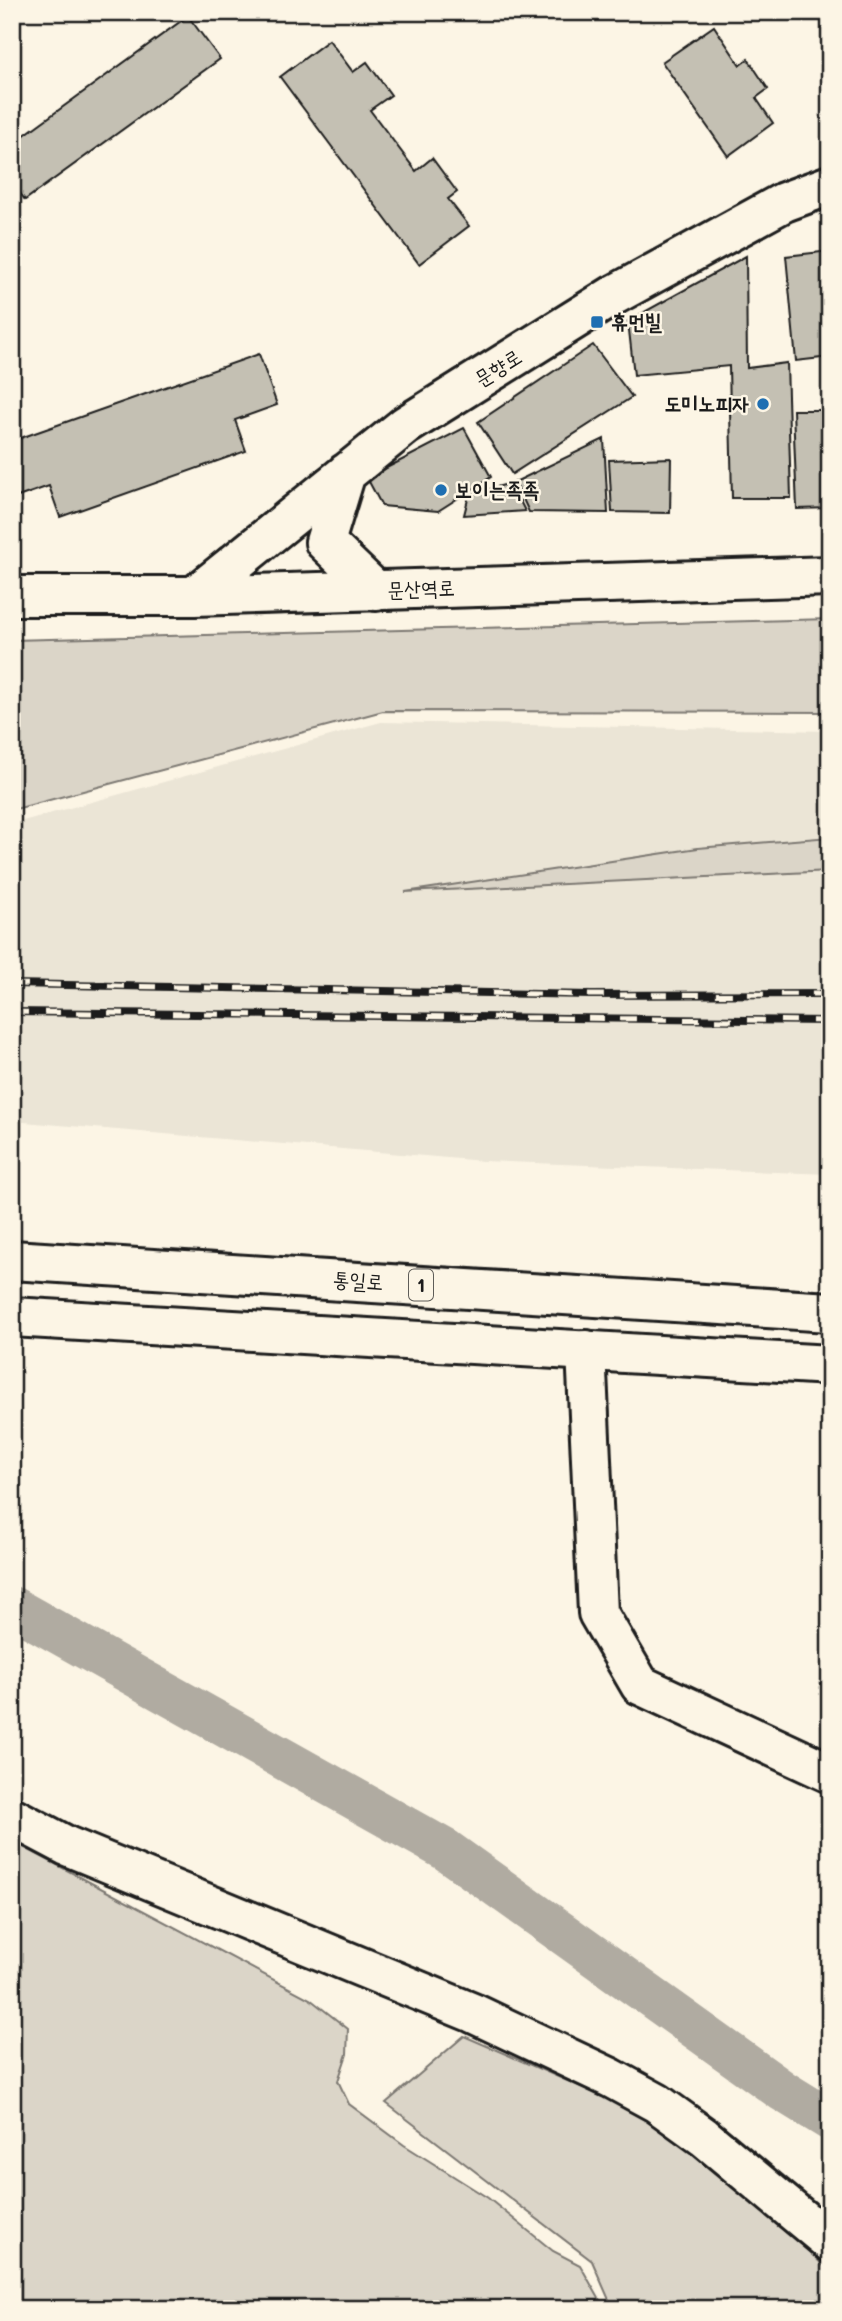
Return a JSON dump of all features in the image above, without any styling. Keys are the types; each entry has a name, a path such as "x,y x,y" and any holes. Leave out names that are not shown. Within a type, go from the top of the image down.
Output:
{"street":[{"name":"문향로","path":"194,596 406,425 614,295 784,202 830,185"},
{"path":"346,473 325,542 376,591"},
{"name":"문산역로","path":"12,596 194,596 830,576"},
{"name":"통일로","path":"12,1260 830,1312"},
{"path":"12,1317 830,1365"},
{"path":"586,1350 598,1613 640,1685 830,1773"},
{"path":"12,1817 67,1846 473,2013 611,2078 657,2104 704,2137 830,2242"}],"shaded area":[{"path":"830,619 830,712 383,711 12,810 12,640"},
{"path":"381,722 830,731 830,1174 483,1161 12,1121 12,824"},
{"path":"830,837 830,871 405,892 698,848"},
{"path":"12,1841 310,1999 348,2029 347,2054 338,2081 349,2104 404,2145 488,2198 553,2251 580,2265 605,2309 12,2309"},
{"path":"464,2036 689,2134 830,2272 830,2309 613,2309 592,2261 386,2103"}],"building":[{"path":"188,16 220,59 25,200 12,182 12,144"},
{"path":"714,26 740,65 748,59 768,89 756,98 773,123 728,156 662,62"},
{"path":"329,40 353,72 367,62 391,95 370,110 416,171 432,158 457,192 448,199 469,226 419,264 280,77"},
{"path":"830,251 830,357 796,361 786,256"},
{"path":"746,256 747,368 787,363 791,498 732,498 729,366 634,375 628,321"},
{"path":"593,345 632,397 512,474 478,422"},
{"path":"259,354 277,405 235,420 246,451 60,517 49,486 12,499 12,441"},
{"path":"793,410 830,410 830,508 797,509"},
{"path":"464,428 491,477 438,511 382,506 367,478"},
{"path":"604,439 608,513 529,512 515,482"},
{"path":"671,458 670,513 612,512 609,460"},
{"path":"511,483 525,511 464,515 469,495"}],"waterway":[{"path":"12,1607 446,1850 783,2091 830,2120"}],"railway":[{"path":"12,984 591,995 830,994"},
{"path":"12,1012 830,1021"}],"place":[{"name":"휴먼빌","path":"597,322"},
{"name":"도미노피자","path":"763,404"},
{"name":"보이는족족","path":"441,490"}]}
